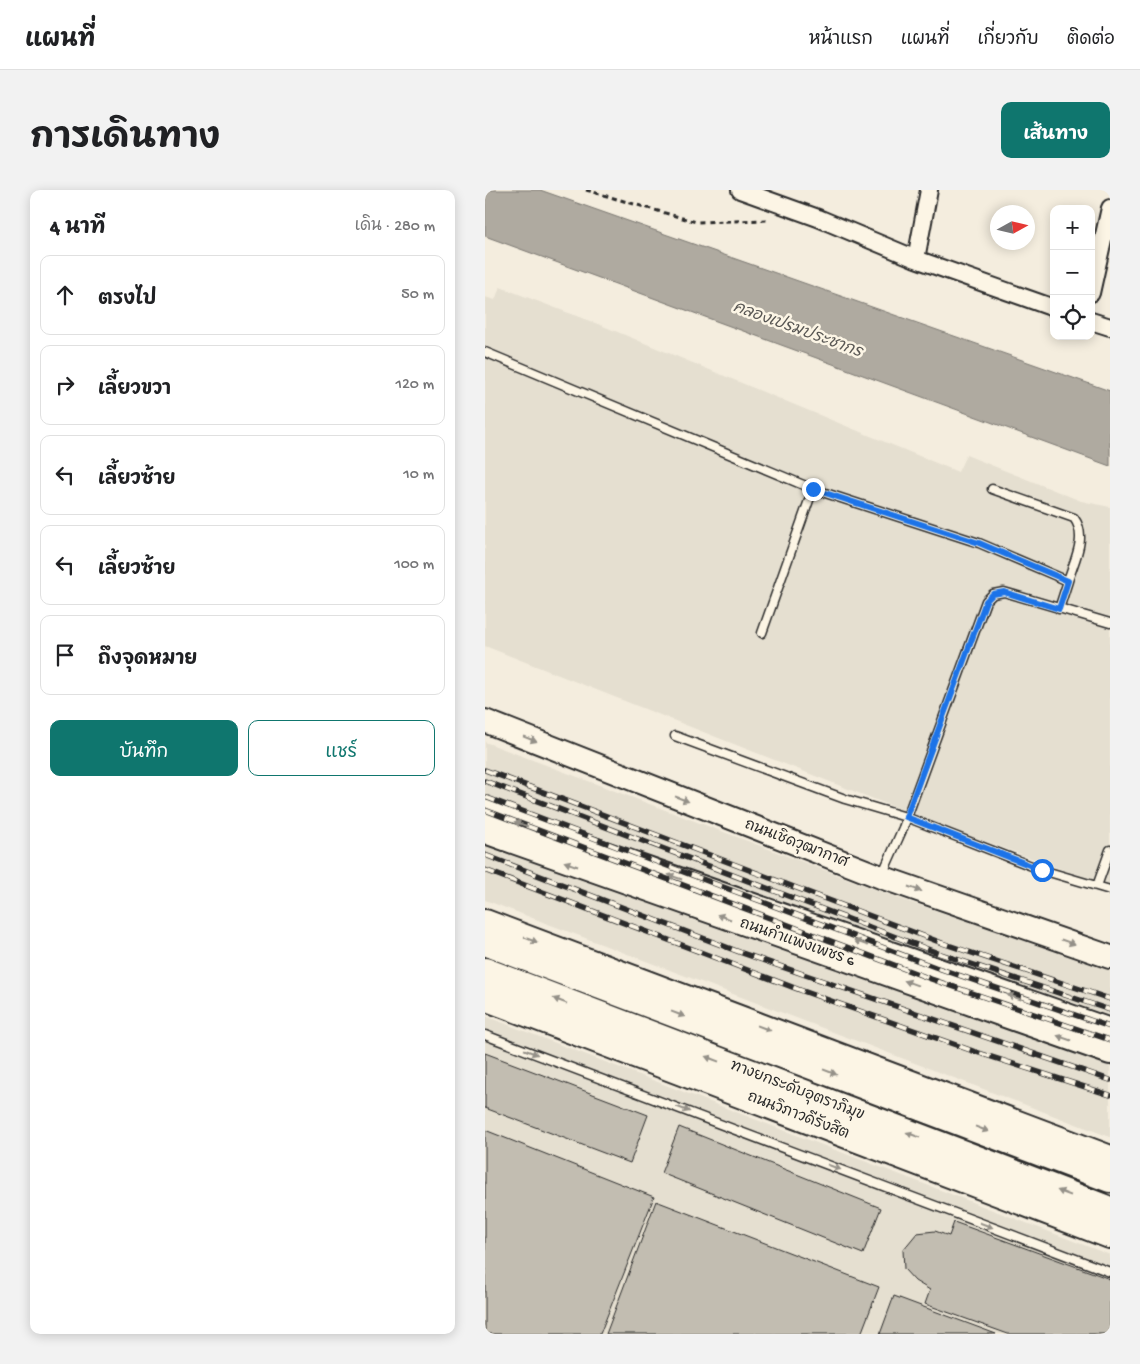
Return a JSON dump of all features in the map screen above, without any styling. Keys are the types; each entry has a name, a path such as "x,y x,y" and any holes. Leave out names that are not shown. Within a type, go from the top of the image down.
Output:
{"highway":[{"path":"485,923 1110,1159"},
{"name":"ทางยกระดับอุตราภิมุข","path":"485,941 1110,1178"},
{"name":"ทางยกระดับอุตราภิมุข","path":"485,972 1110,1211"},
{"name":"ถนนวิภาวดีรังสิต","path":"485,997 1110,1235"}],"main road":[{"name":"ถนนเชิดวุฒากาศ","path":"485,722 885,870 1110,957"},
{"name":"ถนนกำแพงเพชร 6","path":"485,811 1110,1030"},
{"name":"ถนนกำแพงเพชร 6","path":"485,832 1110,1053"}],"street":[{"path":"740,190 757,193 916,259 1050,307"},
{"path":"916,259 929,190"},
{"path":"1095,275 1110,208"},
{"path":"1095,322 1110,327"}],"lane":[{"path":"485,352 813,489 979,543 1068,581"},
{"path":"762,633 813,489"},
{"path":"992,489 1074,518 1080,527 1082,537 1059,609"},
{"path":"885,870 903,828 986,601 993,594 1004,592 1110,624"},
{"path":"675,736 845,799 906,817 1042,870 1110,890"},
{"path":"1097,886 1110,850"},
{"path":"485,1034 1110,1272"}],"path":[{"path":"586,190 696,222 780,220"}],"shaded area":[{"path":"500,287 603,326 958,472 966,455 1081,501 1110,507 1110,887 927,820 485,646 485,297 495,300"},
{"path":"485,742 909,902 1110,966 1110,1137 485,900"},
{"path":"485,1016 1110,1255 1110,1334 485,1334"}],"water":[{"name":"คลองเปรมประชากร","path":"485,190 540,190 1110,391 1110,466 485,236"}],"building":[{"path":"485,1053 648,1115 630,1163 485,1108"},
{"path":"679,1127 881,1208 863,1254 661,1173"},
{"path":"485,1130 654,1197 600,1334 485,1334"},
{"path":"656,1201 879,1287 861,1334 606,1334"},
{"path":"954,1222 1110,1279 1110,1334 1008,1334 925,1304 930,1290 915,1281 904,1269 903,1250 917,1233 935,1231 949,1236"},
{"path":"894,1296 996,1334 880,1334"}],"railway":[{"path":"485,770 942,943 1110,999"},
{"path":"485,781 938,953 1110,1010"},
{"path":"485,797 935,967 1110,1027"},
{"path":"485,810 931,979 1110,1040"},
{"path":"485,855 742,953 1110,1080"},
{"path":"485,870 800,990 973,1051 1110,1095"}],"route":[{"path":"813,489 979,543 1068,581 1059,609 1004,592 993,594 986,601 906,817 1042,870"}]}
